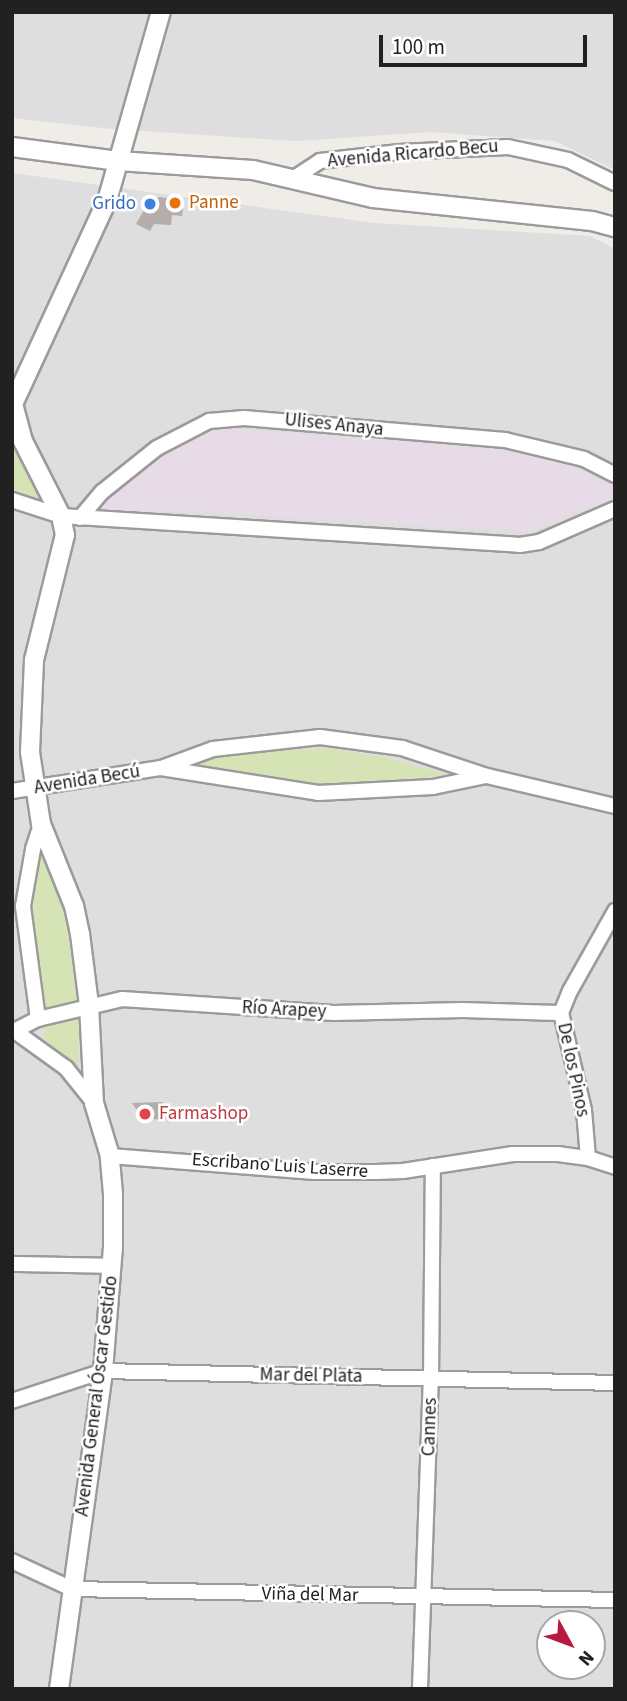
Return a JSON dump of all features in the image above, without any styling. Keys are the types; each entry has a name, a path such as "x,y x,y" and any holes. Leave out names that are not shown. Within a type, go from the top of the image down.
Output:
{"street":[{"name":"Avenida General Óscar Gestido","path":"59,1689 103,1371 112,1266 110,1156 94,1103 89,1005 74,906 41,824 30,752 34,660 65,535 61,516 23,441 13,405 107,201 161,12"},
{"name":"Avenida Ricardo Becu","path":"12,147 118,161 253,170 373,198 592,221 615,227"},
{"name":"Avenida Ricardo Becu","path":"293,178 320,161 399,152 508,147 568,160 615,183"},
{"name":"Ulises Anaya","path":"80,517 102,492 158,448 209,421 244,418 505,440 584,459 615,475"},
{"path":"12,500 61,516 520,545 539,542 615,509"},
{"path":"161,768 213,749 320,737 402,748 487,776 615,806"},
{"path":"161,768 318,793 433,787 487,776"},
{"name":"Avenida Becú","path":"12,791 161,768"},
{"name":"Avenida General Óscar Gestido","path":"38,1019 23,906 33,849 41,824"},
{"name":"De los Pinos","path":"588,1158 584,1110 561,1013 570,991 615,911"},
{"name":"Río Arapey","path":"14,1032 38,1019 122,999 334,1013 463,1010 561,1013"},
{"name":"Avenida General Óscar Gestido","path":"14,1032 66,1068 94,1103"},
{"name":"Escribano Luis Laserre","path":"110,1156 314,1172 403,1171 513,1153 588,1158 615,1167"},
{"name":"Cannes","path":"421,1689 431,1378 433,1166"},
{"path":"12,1264 112,1266"},
{"name":"Mar del Plata","path":"12,1401 103,1371 615,1383"},
{"name":"Viña del Mar","path":"12,1561 72,1589 615,1600"}],"shaded area":[{"path":"12,12 615,12 615,170 555,141 431,132 296,141 112,129 12,118"},
{"path":"12,173 374,223 590,236 615,249 615,1689 12,1689"},
{"path":"229,428 492,449 535,455 571,465 599,478 615,487 615,495 529,532 176,510 105,512 99,506 158,457 208,431"}],"green space":[{"path":"12,438 37,490 38,497 35,499 12,488"},
{"path":"325,748 386,758 445,774 394,784 332,786 189,767 225,754"},
{"path":"41,855 57,883 66,917 77,1000 50,1010 40,1003 32,927 35,885"},
{"path":"79,1016 78,1071 44,1038 44,1026"}],"building":[{"path":"159,197 184,200 182,216 172,215 171,225 154,224 150,231 136,224 148,203"},
{"path":"163,1102 164,1120 142,1118 132,1103"}],"place":[{"name":"Panne","path":"175,203"},
{"name":"Grido","path":"150,204"},
{"name":"Farmashop","path":"145,1114"}]}
